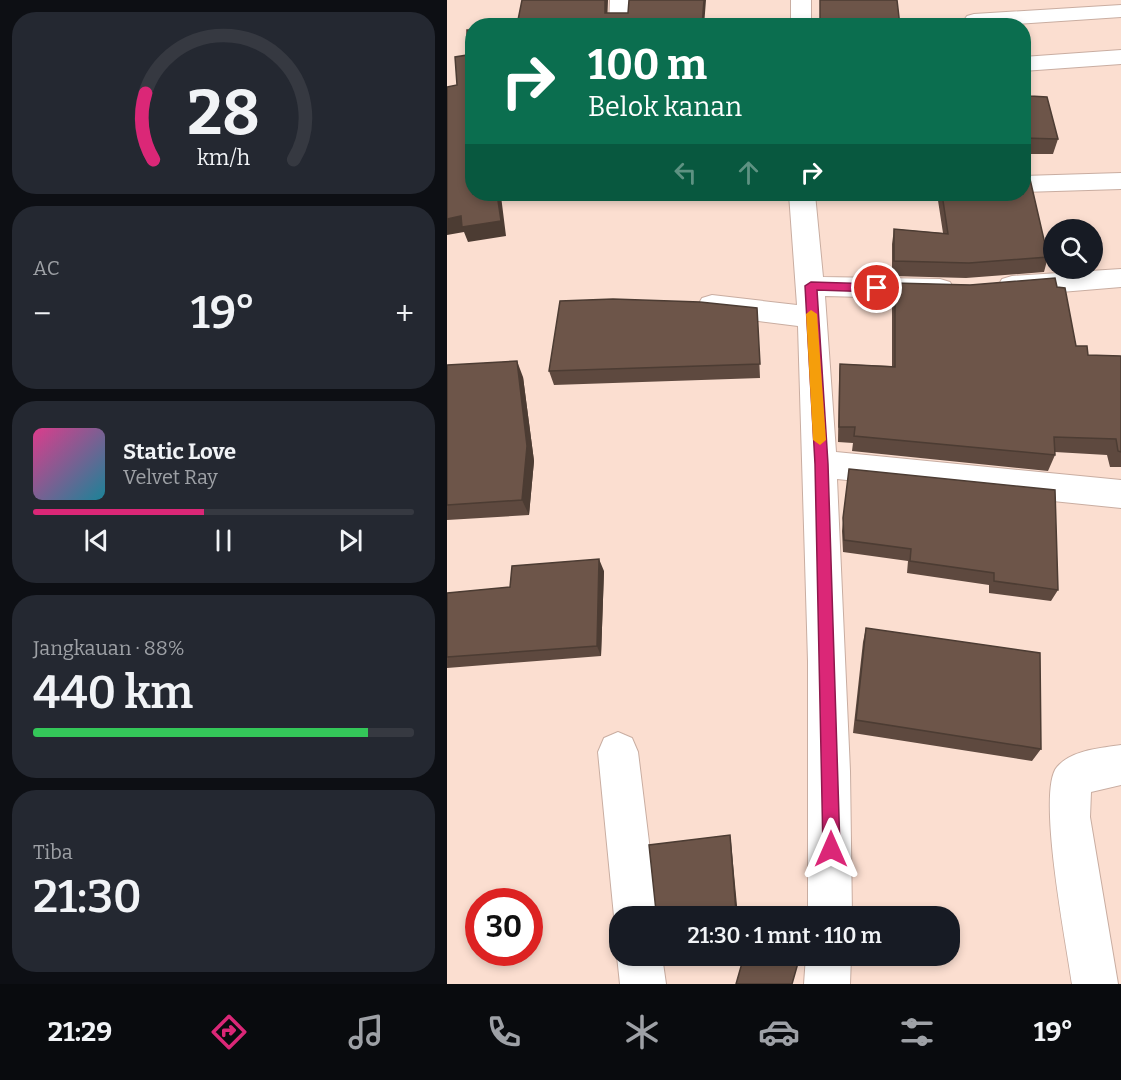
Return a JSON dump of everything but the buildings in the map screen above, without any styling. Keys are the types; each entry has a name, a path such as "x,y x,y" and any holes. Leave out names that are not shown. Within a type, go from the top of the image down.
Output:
{"street":[{"path":"620,18 621,0"},
{"path":"801,0 801,18"},
{"path":"1007,18 1121,11"},
{"path":"1031,63 1121,57"},
{"path":"1031,184 1121,181"},
{"path":"803,201 821,464 832,826 830,906"},
{"path":"681,303 748,308 811,301 1121,278"},
{"path":"821,464 1121,495"},
{"path":"618,752 635,906"},
{"path":"1095,984 1069,817 1071,781 1088,770 1121,765"},
{"path":"641,966 643,984"},
{"path":"827,984 828,966"}],"slow traffic":[{"path":"811,314 820,440"}],"route":[{"path":"831,849 821,464 811,286 877,288"}]}
